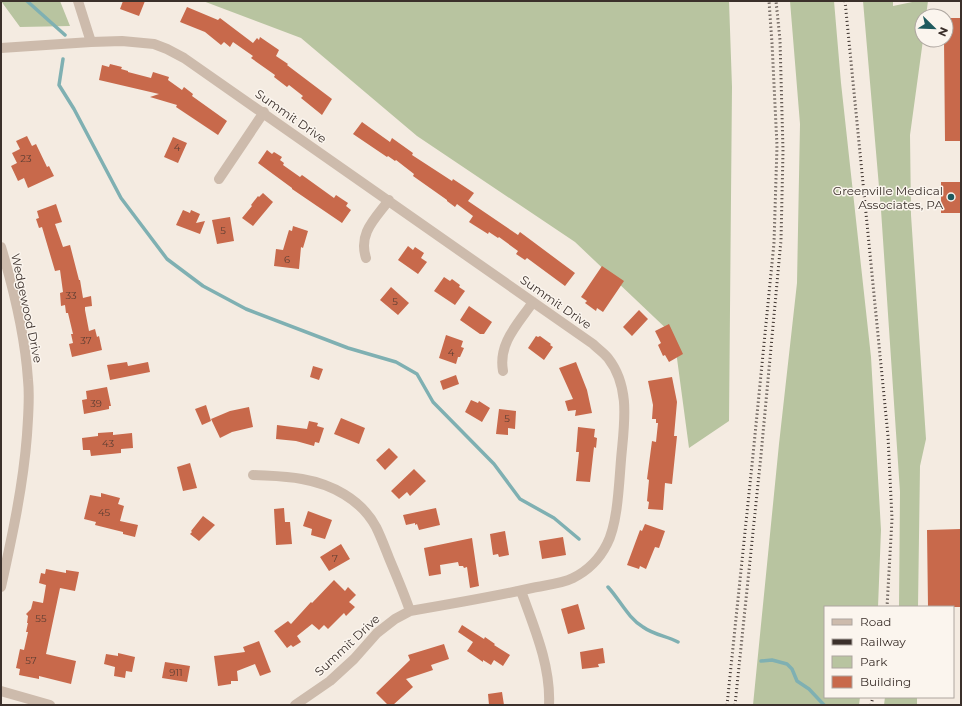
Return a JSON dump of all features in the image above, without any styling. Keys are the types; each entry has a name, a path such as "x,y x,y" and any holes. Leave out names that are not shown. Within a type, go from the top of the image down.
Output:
{"street":[{"path":"78,1 91,42"},
{"name":"Summit Drive","path":"1,48 122,41 154,44 167,49 184,58 264,112 593,344 608,359 617,374 623,389 625,403 613,529 599,558 591,567 572,578 521,591 410,611 395,619 377,633 354,659 330,681 295,705"},
{"path":"219,179 264,112"},
{"path":"366,258 363,250 365,232 389,200"},
{"name":"Wedgewood Drive","path":"1,247 19,317 28,381 28,416 25,462 14,526 1,587"},
{"path":"503,371 502,353 506,341 533,302"},
{"path":"253,475 281,476 320,483 336,489 357,504 376,526 410,611"},
{"path":"521,591 543,657 547,678 549,705"},
{"path":"1,691 50,705"}],"green space":[{"path":"1,1 60,1 70,26 20,27"},
{"path":"203,1 729,1 732,87 729,421 689,448 674,336 575,242 417,136 301,38"},
{"path":"790,1 834,1 841,83 871,357 881,530 878,606 824,606 824,698 860,698 859,705 753,705 779,444 797,283 800,124"},
{"path":"863,1 893,1 893,6 917,1 928,1 927,8 914,8 914,48 922,48 910,135 911,215 926,439 920,466 918,606 899,606 900,492 881,210"},
{"path":"885,698 917,698 917,705 884,705"}],"building":[{"path":"123,1 145,1 139,16 120,9"},
{"path":"187,7 218,20 220,18 253,43 257,38 259,40 260,37 279,50 276,56 332,99 322,115 301,98 303,96 289,85 287,87 274,77 275,75 251,58 253,56 233,42 230,47 224,42 221,45 205,32 180,22"},
{"path":"954,18 961,18 961,141 945,141 944,48 954,48"},
{"path":"110,64 122,67 121,69 128,72 151,78 153,72 169,77 168,80 182,90 184,87 193,94 192,96 227,121 218,135 176,107 177,105 150,97 159,94 99,80 102,65 109,67"},
{"path":"362,122 390,142 392,138 413,153 412,155 452,181 453,179 474,193 468,201 518,235 520,232 575,273 565,286 527,258 525,260 516,254 518,251 499,237 498,238 489,232 488,234 469,222 473,216 457,204 455,207 413,176 414,174 396,160 395,161 388,156 387,157 353,134"},
{"path":"27,136 32,146 36,144 47,167 49,166 54,176 28,188 24,178 18,181 11,166 17,163 12,153 20,149 16,141"},
{"path":"173,137 187,143 178,163 164,157"},
{"path":"267,150 272,154 274,152 282,157 280,160 284,163 283,165 300,177 302,175 334,198 336,195 348,203 346,206 351,210 342,223 292,189 258,163"},
{"name":"Greenville Medical Associates, PA","path":"941,182 961,182 961,213 941,213"},
{"path":"263,193 273,202 253,226 242,218 258,196 259,197"},
{"path":"56,204 62,222 55,224 63,247 70,245 80,280 83,298 91,296 92,306 85,307 89,331 95,329 97,337 99,336 102,350 72,357 69,344 73,343 71,334 73,334 65,305 61,306 60,293 63,292 60,270 55,271 42,227 39,228 36,219 39,218 37,211"},
{"path":"183,210 190,213 191,210 200,214 196,223 205,221 200,234 176,225"},
{"path":"230,217 234,241 217,244 212,220"},
{"path":"293,226 308,231 303,248 301,247 299,269 274,266 276,249 283,250 289,230 292,231"},
{"path":"408,246 413,250 415,247 424,253 421,258 427,262 418,274 398,260"},
{"path":"602,266 624,281 603,312 597,308 596,311 585,303 587,301 581,297"},
{"path":"444,277 450,281 452,279 465,291 455,305 434,291"},
{"path":"391,287 409,303 398,315 380,300"},
{"path":"469,306 492,322 484,334 480,334 460,320"},
{"path":"639,310 648,319 632,336 623,327"},
{"path":"669,324 683,354 669,362 665,355 663,356 658,345 661,343 655,331"},
{"path":"446,335 463,341 461,347 464,348 460,357 458,357 456,364 439,358"},
{"path":"536,336 540,336 553,347 544,360 528,348"},
{"path":"127,362 128,366 148,362 150,372 110,380 107,365"},
{"path":"576,362 587,390 592,413 575,416 576,410 568,411 565,401 573,399 559,368"},
{"path":"313,366 323,369 319,380 310,377"},
{"path":"456,375 459,384 443,390 440,381"},
{"path":"672,377 677,402 674,436 677,436 672,484 665,483 663,510 648,509 649,502 647,501 649,480 647,479 652,441 656,442 658,423 656,423 656,419 652,419 653,405 648,381"},
{"path":"107,387 111,406 109,406 109,409 84,414 82,400 87,399 86,391"},
{"path":"471,400 478,403 479,401 490,408 482,422 465,412"},
{"path":"206,405 211,421 202,425 195,409"},
{"path":"249,407 253,427 232,432 220,438 211,419 230,411"},
{"path":"499,409 516,411 515,429 508,428 508,435 496,434"},
{"path":"341,418 365,428 359,444 334,434"},
{"path":"309,421 318,423 317,426 324,428 319,443 315,442 314,446 296,441 276,439 277,425 307,429"},
{"path":"578,427 595,429 594,437 597,438 596,448 594,447 590,482 576,481 579,452 576,452"},
{"path":"113,432 113,435 132,433 133,448 121,449 121,453 91,456 90,450 83,450 82,438 98,436 98,433"},
{"path":"389,448 398,457 385,470 376,460"},
{"path":"190,463 197,488 183,491 177,467"},
{"path":"414,469 426,481 410,496 407,492 399,499 391,491"},
{"path":"101,493 120,498 118,504 124,506 120,521 138,525 135,537 123,534 123,532 95,525 96,522 84,519 90,495 101,497"},
{"path":"284,508 285,522 290,522 292,544 276,545 274,509"},
{"path":"436,508 440,525 419,530 417,524 415,525 415,523 406,525 403,515"},
{"path":"308,511 332,520 325,539 311,535 312,529 303,526"},
{"path":"203,516 215,525 199,541 190,534"},
{"path":"645,524 665,531 659,548 655,547 646,569 640,566 639,569 627,565 640,530 642,531"},
{"path":"961,529 961,607 928,606 927,530"},
{"path":"505,531 509,555 499,557 498,554 493,555 490,534"},
{"path":"563,537 566,555 542,559 539,541"},
{"path":"472,538 479,586 470,588 467,567 464,568 463,566 459,566 458,562 440,565 441,574 429,576 424,548"},
{"path":"341,544 350,559 329,571 320,557"},
{"path":"46,569 66,573 66,570 79,572 75,591 60,588 46,654 76,661 71,684 39,676 39,679 19,675 20,669 16,668 20,649 24,650 28,632 26,632 28,616 26,614 31,609 33,601 43,603 46,585 39,583 41,573 45,574"},
{"path":"334,580 345,591 348,587 356,595 349,602 355,607 346,616 344,613 328,629 324,625 319,630 312,624 297,636 301,642 293,647 291,645 287,648 274,631 288,621 291,624"},
{"path":"578,604 585,629 568,634 561,609"},
{"path":"462,625 484,639 485,637 495,644 494,645 510,655 503,666 494,660 491,665 483,660 483,662 467,651 473,642 458,632"},
{"path":"259,641 271,672 260,676 255,664 237,671 238,681 231,681 231,684 218,686 214,656 245,652 243,647"},
{"path":"444,644 449,659 431,665 433,670 406,679 413,687 393,705 388,705 376,693 410,660 408,655"},
{"path":"603,648 605,663 598,664 599,667 582,669 580,652"},
{"path":"118,653 135,657 132,672 126,671 125,678 114,676 115,667 104,664 106,654 118,656"},
{"path":"165,662 190,666 187,682 162,678"},
{"path":"502,692 504,705 489,705 488,694"}],"waterway":[{"path":"27,1 65,35"},
{"path":"63,59 59,85 74,109 121,198 167,259 203,286 246,309 348,348 396,362 417,374 433,402 494,464 520,499 554,518 579,539"},
{"path":"608,587 628,614 638,623 647,630 678,642"},
{"path":"761,661 772,660 787,664 792,669 797,681 809,689 824,705"}],"railway":[{"path":"727,705 774,243 777,146 769,1"},
{"path":"735,705 761,455 781,240 783,151 780,40 776,1"},
{"path":"845,1 888,436 892,519 887,606"},
{"path":"871,705 873,698"}],"place":[{"name":"Greenville Medical Associates, PA","path":"951,197"}]}
